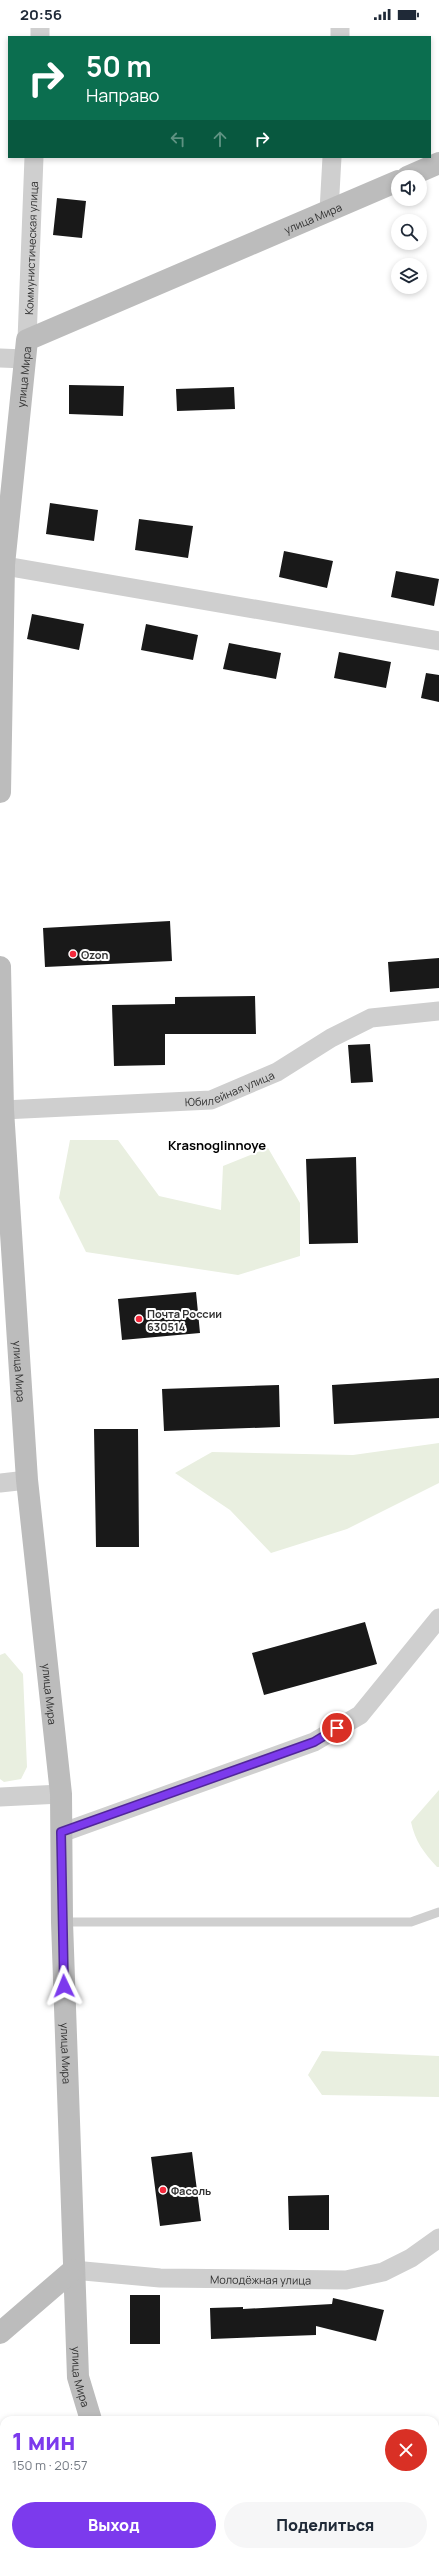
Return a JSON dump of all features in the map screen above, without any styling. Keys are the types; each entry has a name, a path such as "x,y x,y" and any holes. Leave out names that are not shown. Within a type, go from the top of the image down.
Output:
{"street":[{"name":"Коммунистическая улица","path":"26,349 34,158"},
{"path":"329,211 332,158"},
{"path":"423,170 439,163"},
{"name":"улица Мира","path":"0,792 2,565 26,349 391,184"},
{"path":"0,358 26,349"},
{"path":"2,565 439,641"},
{"name":"улица Мира","path":"0,967 3,1110 27,1480 61,1794 62,1922 72,2270 78,2377 90,2416"},
{"name":"Юбилейная улица","path":"3,1110 211,1100 277,1072 331,1038 371,1018 439,1011"},
{"path":"0,1483 27,1480"},
{"path":"61,1832 314,1742 360,1715 439,1618"},
{"path":"0,1797 61,1794"},
{"name":"Молодёжная улица","path":"72,2270 160,2278 346,2280 383,2272 411,2258 439,2238"},
{"path":"0,2333 72,2270"}],"lane":[{"path":"62,1922 412,1922 439,1912"}],"green space":[{"path":"70,1140 118,1140 159,1196 221,1210 223,1166 268,1148 300,1203 300,1256 238,1275 86,1252 59,1198"},
{"path":"439,1443 439,1483 347,1529 271,1553 230,1510 175,1473 212,1452 353,1455"},
{"path":"5,1653 23,1674 27,1767 21,1779 4,1782 0,1779 0,1655"},
{"path":"439,1790 439,1867 437,1867 421,1846 415,1835 411,1822"},
{"path":"322,2051 439,2056 439,2097 322,2095 308,2075"}],"building":[{"path":"57,198 86,201 82,238 53,235"},
{"path":"69,385 124,386 123,416 69,414"},
{"path":"234,387 235,409 177,411 176,389"},
{"path":"50,503 98,510 94,541 46,534"},
{"path":"139,519 193,526 188,558 135,550"},
{"path":"284,551 333,561 327,588 279,577"},
{"path":"396,571 439,579 434,606 391,597"},
{"path":"32,614 84,624 79,650 27,639"},
{"path":"146,624 198,635 193,660 141,650"},
{"path":"229,643 281,653 276,679 223,669"},
{"path":"339,652 391,662 386,688 334,678"},
{"path":"426,673 439,675 439,702 421,698"},
{"path":"170,921 172,961 45,967 43,928"},
{"path":"439,958 439,988 390,992 388,962"},
{"path":"255,996 256,1034 165,1034 165,1065 114,1066 112,1005 175,1004 175,997"},
{"path":"370,1044 373,1082 351,1083 348,1045"},
{"path":"356,1157 358,1243 309,1244 306,1159"},
{"path":"196,1292 200,1333 122,1340 118,1299"},
{"path":"439,1378 439,1418 334,1424 332,1385"},
{"path":"279,1385 280,1427 164,1431 162,1389"},
{"path":"94,1429 138,1429 139,1547 96,1547"},
{"path":"365,1622 377,1664 264,1695 252,1653"},
{"path":"192,2152 201,2221 160,2226 151,2157"},
{"path":"329,2195 329,2230 289,2230 288,2196"},
{"path":"130,2295 160,2295 160,2344 130,2344"},
{"path":"333,2298 384,2310 376,2341 316,2326 316,2335 211,2339 210,2308 243,2307 243,2309 332,2304"}],"place":[{"name":"Ozon","path":"73,954"},
{"name":"Почта России 630514","path":"139,1319"},
{"name":"Фасоль","path":"163,2190"}],"district":[{"name":"Krasnoglinnoye","path":"217,1145"}],"route":[{"path":"64,1986 61,1832 314,1742 337,1728"}]}
